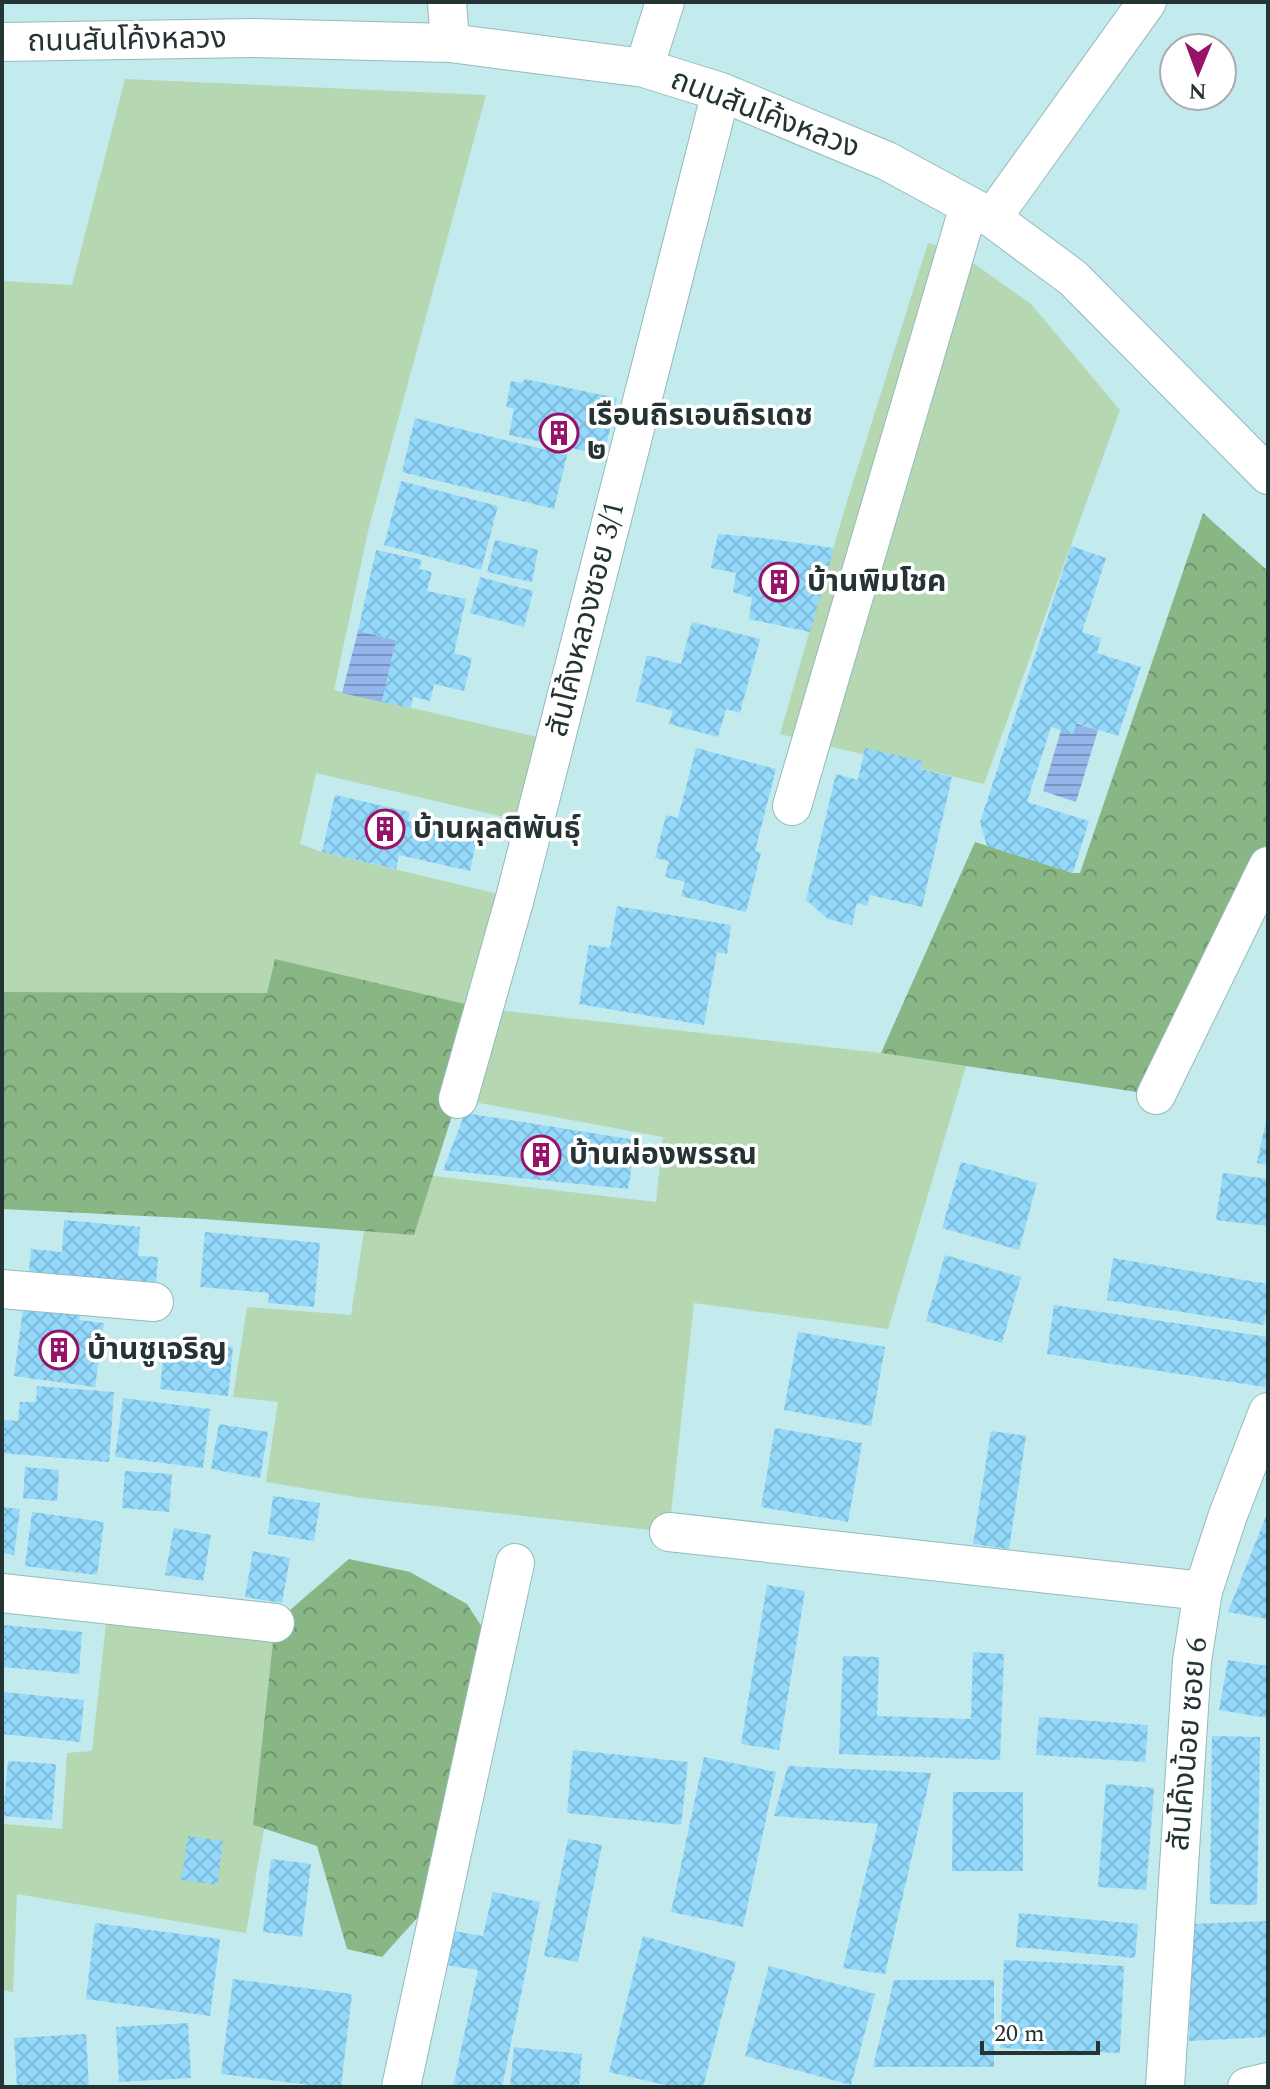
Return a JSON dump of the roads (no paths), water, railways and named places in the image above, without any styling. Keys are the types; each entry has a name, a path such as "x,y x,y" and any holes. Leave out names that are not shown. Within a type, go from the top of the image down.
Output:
{"street":[{"path":"447,2 450,43"},
{"path":"644,68 665,2"},
{"path":"792,806 981,212 1147,2"},
{"name":"ถนนสันโค้งหลวง","path":"2,42 253,38 450,43 644,68 721,92 887,161 981,212 1073,278 1268,475"},
{"name":"สันโค้งหลวงซอย 3/1","path":"458,1099 515,898 721,92"},
{"path":"1156,1095 1268,866"},
{"path":"2,1289 154,1302"},
{"name":"สันโค้งน้อย ซอย 6","path":"1165,2087 1192,1661 1203,1591 1228,1515 1268,1412"},
{"path":"669,1532 1203,1591"},
{"path":"401,2087 515,1563"},
{"path":"2,1593 275,1623"},
{"path":"1247,2087 1268,2082"}],"water":[{"path":"358,631 396,640 382,702 342,693"},
{"path":"1064,720 1098,730 1076,802 1043,791"}],"place":[{"name":"เรือนถิรเอนถิรเดช ๒","path":"559,433"},
{"name":"บ้านพิมโชค","path":"779,582"},
{"name":"บ้านผุลติพันธ์ุ","path":"385,829"},
{"name":"บ้านผ่องพรรณ","path":"541,1155"},
{"name":"บ้านชูเจริญ","path":"59,1350"}]}
